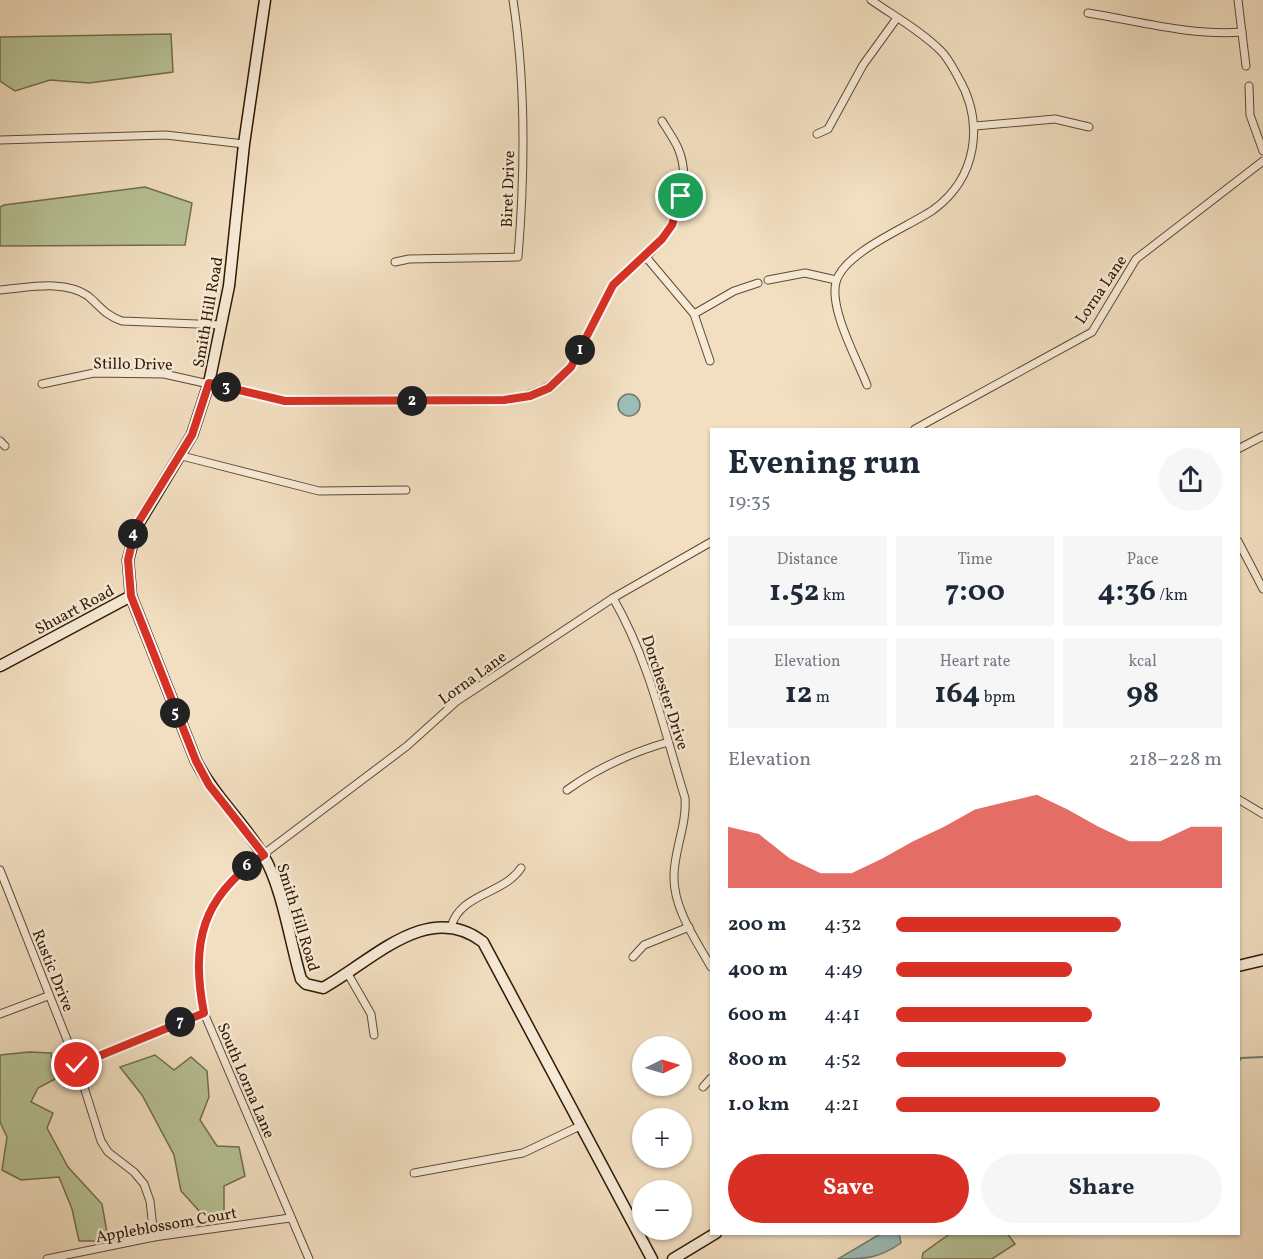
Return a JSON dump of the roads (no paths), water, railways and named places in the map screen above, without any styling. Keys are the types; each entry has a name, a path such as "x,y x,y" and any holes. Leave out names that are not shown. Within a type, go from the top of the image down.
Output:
{"street":[{"name":"Smith Hill Road","path":"266,0 244,144 229,286 209,383 201,412 182,456 136,526 128,560 131,596 196,761 209,785 264,855 279,896 301,979 306,984 323,988 412,933 435,926 451,927 473,934 483,942 652,1259"},
{"name":"Biret Drive","path":"395,262 518,257 522,159 519,30 513,0"},
{"path":"867,385 838,312 834,295 836,280 860,254 932,210 952,194 970,159 975,126 965,88 943,52 871,0"},
{"path":"1238,0 1246,66"},
{"path":"1088,13 1187,30 1242,32"},
{"path":"817,134 828,129 863,65 897,18"},
{"path":"1249,86 1250,115 1263,151"},
{"path":"975,126 1055,119 1089,127"},
{"name":"Stillo Drive","path":"42,384 94,374 164,375 285,401 504,400 530,396 549,388 571,367 613,285 624,273 646,257 672,225 679,208 683,180 679,149 662,121"},
{"path":"0,140 166,135 244,144"},
{"name":"Lorna Lane","path":"917,428 1092,332 1137,259 1263,161"},
{"path":"646,257 694,314 711,361"},
{"path":"768,280 806,273 836,280"},
{"path":"694,314 734,291 758,283"},
{"path":"0,290 58,286 75,288 110,317 122,321 222,325"},
{"path":"1240,448 1263,436"},
{"path":"182,456 319,491 406,490"},
{"name":"Lorna Lane","path":"264,855 407,746 457,701 613,598 710,543"},
{"path":"1240,545 1263,589"},
{"name":"Shuart Road","path":"0,666 131,596"},
{"name":"Dorchester Drive","path":"613,598 631,629 643,658 685,798 686,815 674,876 676,895 689,927 710,965"},
{"path":"567,790 595,770 623,756 668,742"},
{"path":"1240,800 1263,814"},
{"name":"South Lorna Lane","path":"264,855 227,883 207,921 198,969 204,1013 309,1259"},
{"path":"451,927 460,907 510,881 521,868"},
{"name":"Rustic Drive","path":"0,870 77,1065 101,1141 108,1152 134,1172 144,1184 150,1201 154,1237"},
{"path":"633,957 644,945 689,927"},
{"path":"1240,966 1263,960"},
{"path":"348,974 371,1014 374,1035"},
{"path":"0,1014 48,996"},
{"path":"77,1065 204,1013"},
{"path":"703,1087 710,1079"},
{"path":"414,1173 523,1153 580,1126"},
{"name":"Appleblossom Court","path":"47,1259 154,1237 290,1218"},
{"path":"673,1259 713,1235"}],"water":[{"path":"629,394 637,397 640,405 637,413 629,416 621,413 618,405 621,397"},
{"path":"878,1235 899,1235 901,1243 878,1255 838,1259"}],"waterway":[{"path":"1240,1060 1263,1057"}]}
